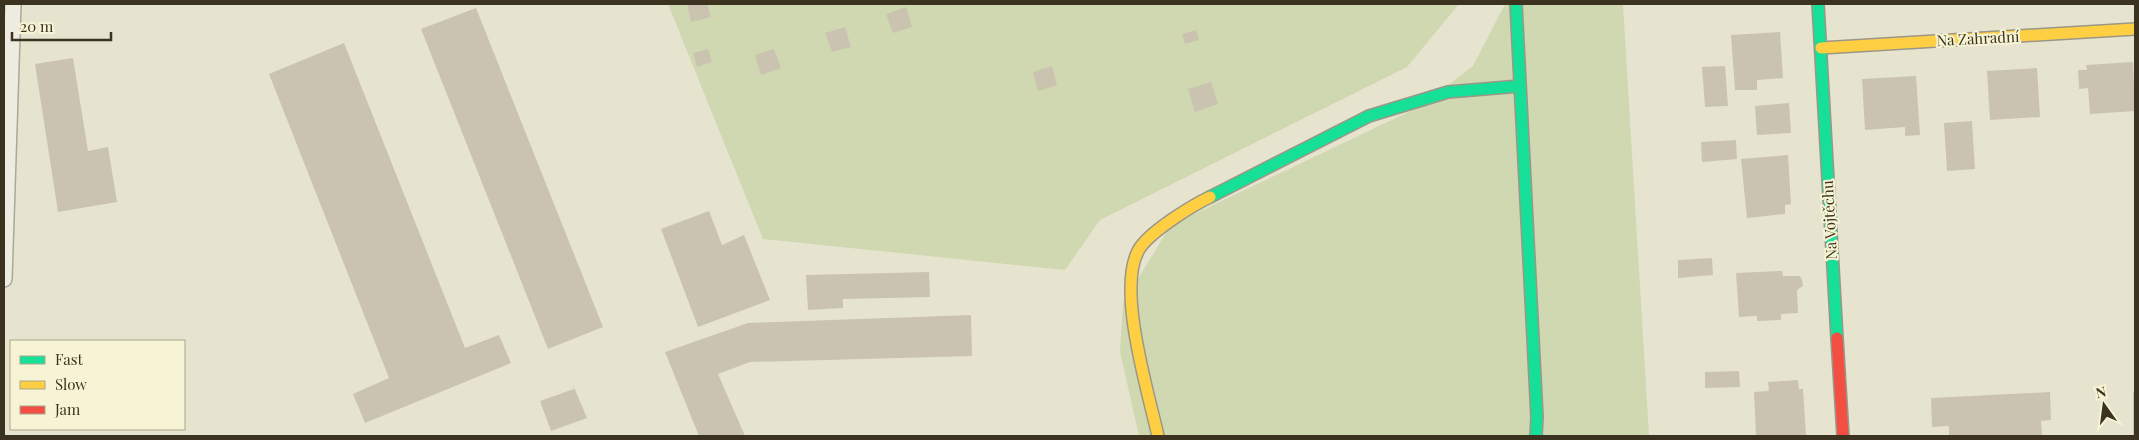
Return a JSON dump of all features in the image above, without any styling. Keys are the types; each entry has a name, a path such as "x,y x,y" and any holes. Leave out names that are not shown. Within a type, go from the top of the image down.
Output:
{"street":[{"path":"1516,4 1537,417 1536,436"},
{"name":"Na Vojtěchu","path":"1818,4 1843,436"},
{"name":"Na Zahradní","path":"1821,48 2135,29"},
{"path":"1158,436 1132,320 1130,278 1141,246 1188,208 1369,116 1448,92 1520,86"}],"lane":[{"path":"4,279 13,4"}],"green space":[{"path":"668,4 1459,4 1407,67 1100,220 1065,270 763,239"},
{"path":"1505,4 1623,4 1649,436 1139,436 1120,352 1123,303 1171,225 1421,106 1473,66"}],"building":[{"path":"687,4 707,4 711,17 691,22"},
{"path":"906,7 912,27 893,33 886,14"},
{"path":"476,8 603,327 548,349 421,29"},
{"path":"845,27 851,47 832,52 825,33"},
{"path":"1196,30 1199,40 1185,44 1182,34"},
{"path":"1780,32 1783,78 1757,80 1757,90 1735,90 1731,35"},
{"path":"344,43 465,348 499,335 511,363 365,423 353,394 389,378 269,74"},
{"path":"708,49 712,62 697,67 693,53"},
{"path":"774,49 781,68 761,75 755,55"},
{"path":"73,58 88,151 108,147 117,202 58,212 35,64"},
{"path":"2133,62 2135,111 2090,114 2088,88 2079,89 2078,70 2087,70 2086,65"},
{"path":"1052,66 1057,85 1038,91 1033,72"},
{"path":"1725,66 1728,106 1705,107 1702,67"},
{"path":"2037,68 2040,117 1990,120 1987,71"},
{"path":"1916,76 1920,135 1905,136 1905,127 1865,130 1862,79"},
{"path":"1211,82 1218,104 1195,112 1188,89"},
{"path":"1789,103 1791,133 1757,135 1755,106"},
{"path":"1972,121 1975,169 1947,171 1944,123"},
{"path":"1736,140 1737,159 1702,162 1701,142"},
{"path":"1788,155 1791,204 1785,205 1785,214 1747,218 1741,159"},
{"path":"709,211 722,245 744,235 770,300 698,327 661,229"},
{"path":"1712,258 1713,275 1678,278 1678,260"},
{"path":"1782,271 1783,276 1800,276 1802,280 1803,286 1797,290 1798,313 1781,314 1781,320 1757,321 1757,316 1739,317 1736,273"},
{"path":"929,272 930,297 843,299 843,308 808,310 806,275"},
{"path":"971,315 972,356 750,362 718,374 745,436 699,436 665,352 748,323"},
{"path":"1739,371 1740,387 1705,388 1705,372"},
{"path":"1798,380 1799,389 1803,389 1806,436 1756,436 1754,392 1769,391 1768,382"},
{"path":"573,385 587,418 551,431 540,401 574,389"},
{"path":"2050,392 2051,420 2041,421 2042,436 1949,436 1949,426 1932,427 1931,398"},
{"path":"2133,392 2135,392 2135,436 2133,436"}],"traffic: fast":[{"path":"1516,4 1537,417 1536,436"},
{"path":"1818,4 1837,338"},
{"path":"1210,197 1369,116 1448,92 1520,86"}],"traffic: slow":[{"path":"1821,48 2135,29"},
{"path":"1158,436 1141,366 1132,310 1131,284 1134,262 1142,245 1155,232 1193,206 1210,197"}],"traffic: jam":[{"path":"1837,338 1843,436"}]}
